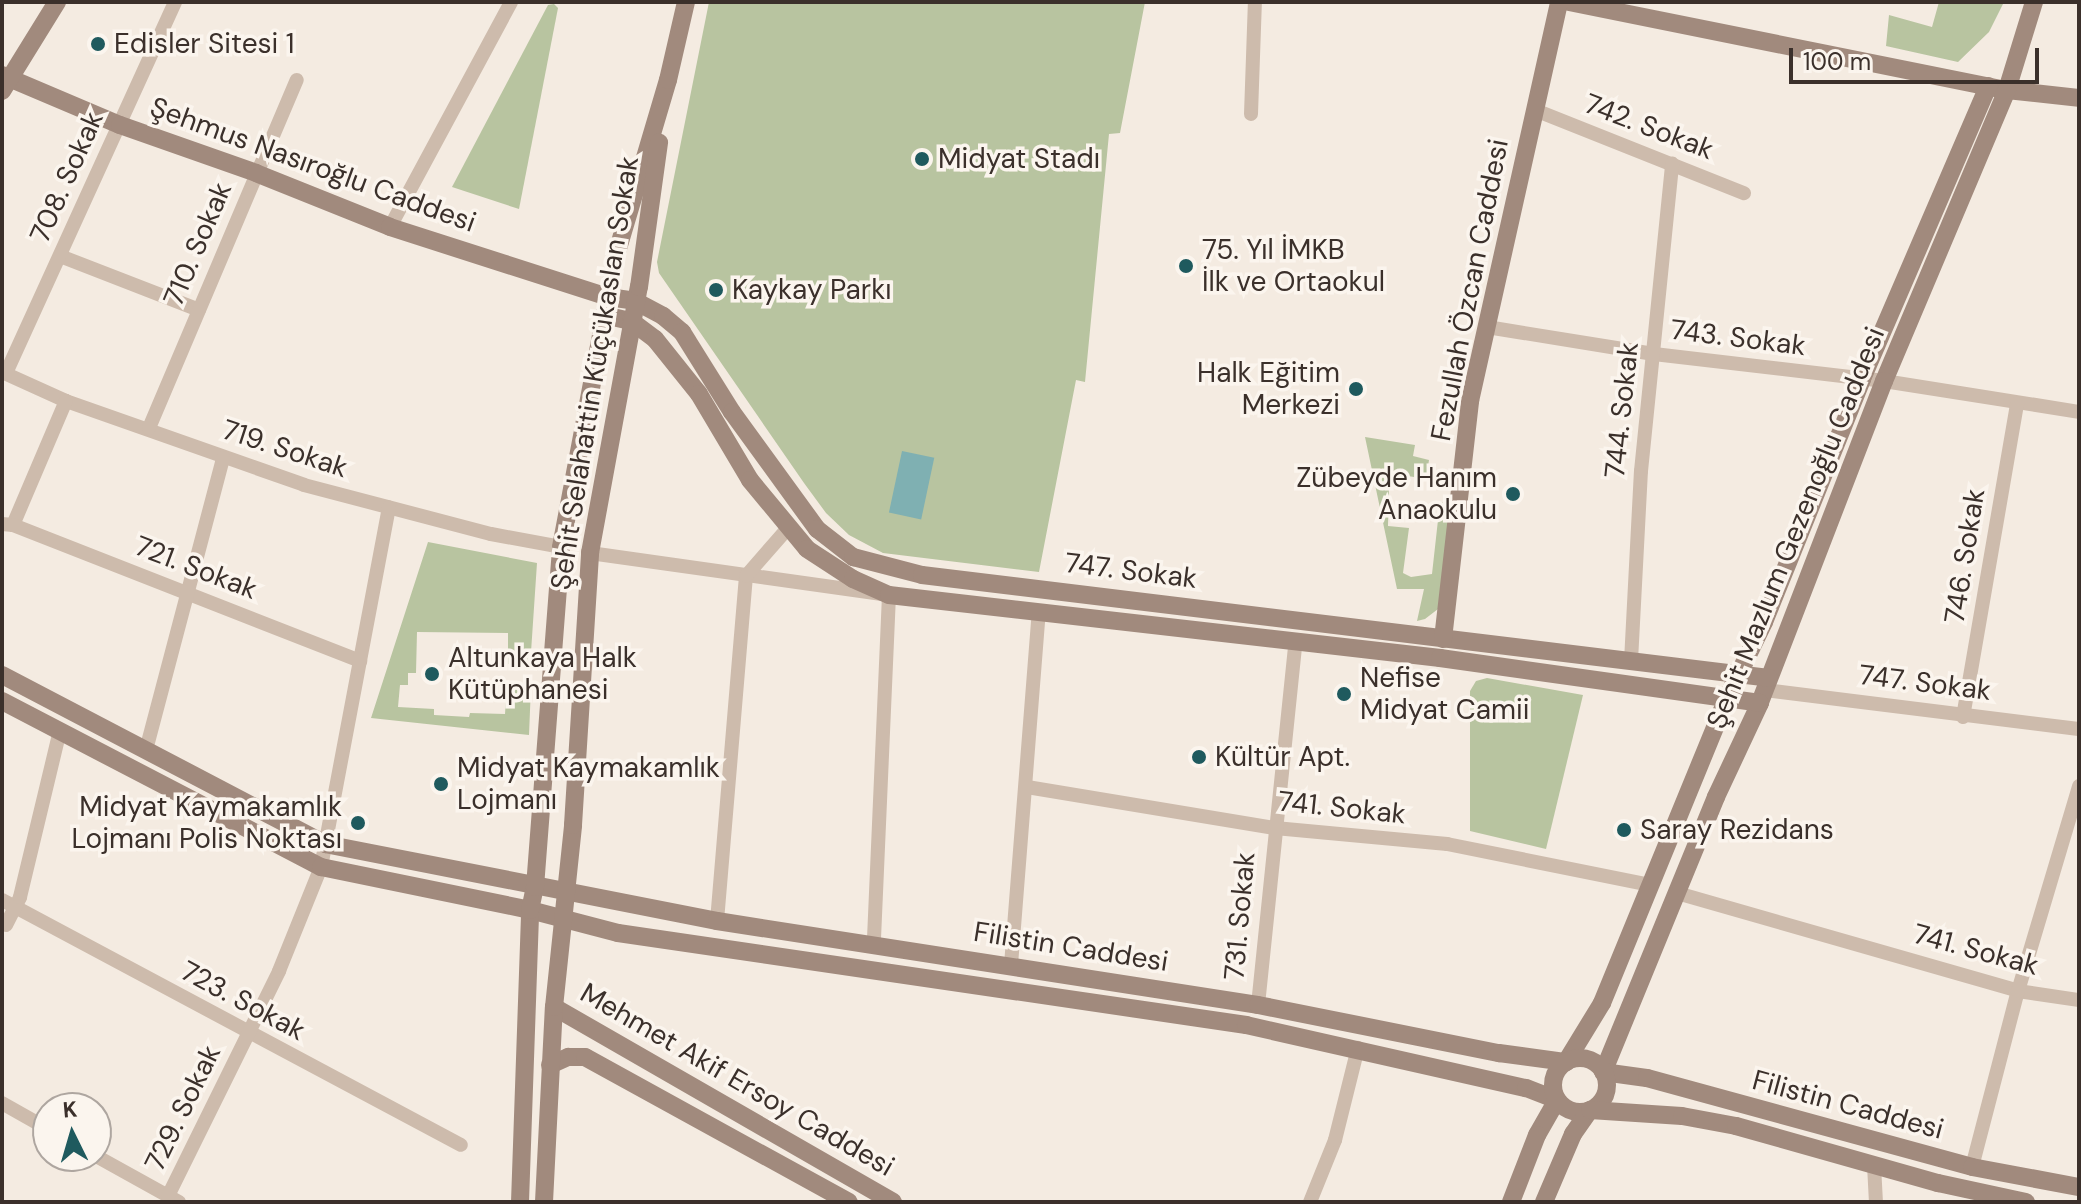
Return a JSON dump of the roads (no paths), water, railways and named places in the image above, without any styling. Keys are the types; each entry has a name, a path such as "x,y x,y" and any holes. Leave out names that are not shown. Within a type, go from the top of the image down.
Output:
{"street":[{"path":"4,81 57,2"},
{"name":"708. Sokak","path":"4,372 175,2"},
{"path":"390,227 511,2"},
{"name":"Şehit Selahattin Küçükaslan Sokak","path":"520,1202 530,910 535,887 561,547 617,252 668,80 686,2"},
{"path":"1251,114 1255,2"},
{"name":"Fezullah Özcan Caddesi","path":"1443,639 1470,401 1559,2"},
{"path":"1569,2 1998,88 2079,98"},
{"name":"Şehit Mazlum Gezenoğlu Caddesi","path":"1603,1072 1716,797 1765,690 2034,2"},
{"name":"710. Sokak","path":"149,428 297,80"},
{"name":"Şehit Selahattin Küçükaslan Sokak","path":"544,1202 554,1007 567,890 590,553 635,301 668,80"},
{"name":"Şehmus Nasıroğlu Caddesi","path":"4,81 606,306"},
{"name":"Şehit Mazlum Gezenoğlu Caddesi","path":"1566,1062 1602,1003 1727,698 1764,622 1862,379 1998,88"},
{"name":"742. Sokak","path":"1535,110 1744,193"},
{"name":"744. Sokak","path":"1631,661 1641,471 1672,164"},
{"path":"60,256 199,310"},
{"name":"747. Sokak","path":"606,306 635,301 682,332 732,412 817,529 853,557 922,575 1739,675 1765,690 2079,729"},
{"path":"606,306 655,339 699,394 750,480 787,529 828,565 889,595"},
{"name":"743. Sokak","path":"1487,327 1654,354 1884,381 2079,412"},
{"name":"719. Sokak","path":"4,372 66,401 149,428 223,458 491,534 561,547"},
{"path":"7,525 66,401"},
{"name":"746. Sokak","path":"1963,717 2017,404"},
{"path":"146,750 223,458"},
{"name":"729. Sokak","path":"174,1199 279,971 321,867 389,507"},
{"name":"721. Sokak","path":"7,525 187,591 360,661"},
{"path":"717,921 746,576 787,529"},
{"path":"590,553 889,595 1296,640 1727,698 1765,690"},
{"path":"874,944 889,595"},
{"path":"1011,965 1039,611"},
{"name":"731. Sokak","path":"1258,1005 1296,640"},
{"path":"2,675 325,844 535,887 567,890"},
{"path":"2,701 321,867 563,918"},
{"path":"6,925 9,903 60,731"},
{"path":"1972,1167 2018,991 2079,786"},
{"name":"741. Sokak","path":"1027,787 1275,828 1447,844 1651,885"},
{"name":"Filistin Caddesi","path":"567,890 717,921 1258,1005 1499,1053 1566,1062"},
{"name":"741. Sokak","path":"1677,893 2018,991 2079,1000"},
{"name":"723. Sokak","path":"9,903 461,1145"},
{"name":"Filistin Caddesi","path":"563,918 618,933 1215,1020 1358,1048 1526,1088 1557,1100"},
{"name":"Mehmet Akif Ersoy Caddesi","path":"554,1007 893,1202"},
{"path":"1310,1202 1335,1140 1358,1048"},
{"path":"550,1065 568,1057 585,1057 840,1200"},
{"path":"1511,1202 1537,1135 1557,1100 1555,1075 1566,1062 1583,1059 1603,1072 1606,1090 1598,1105 1590,1110 1573,1134 1544,1202"},
{"name":"Filistin Caddesi","path":"1603,1072 1647,1078 1972,1167 2079,1187"},
{"path":"1557,1100 1568,1109 1590,1110"},
{"path":"2,1103 32,1120"},
{"name":"Filistin Caddesi","path":"1590,1110 1682,1116 1736,1126 1874,1165 2026,1202"},
{"path":"112,1165 174,1199"},
{"path":"1874,1165 1876,1202"}],"water":[{"path":"902,451 934,458 921,519 889,513"}],"place":[{"name":"Edisler Sitesi 1","path":"98,44"},
{"name":"Midyat Stadı","path":"922,159"},
{"name":"75. Yıl İMKB İlk ve Ortaokul","path":"1186,266"},
{"name":"Kaykay Parkı","path":"716,290"},
{"name":"Halk Eğitim Merkezi","path":"1356,389"},
{"name":"Zübeyde Hanım Anaokulu","path":"1513,494"},
{"name":"Altunkaya Halk Kütüphanesi","path":"432,674"},
{"name":"Nefise Midyat Camii","path":"1344,694"},
{"name":"Kültür Apt.","path":"1199,757"},
{"name":"Midyat Kaymakamlık Lojmanı","path":"441,784"},
{"name":"Midyat Kaymakamlık Lojmanı Polis Noktası","path":"358,823"},
{"name":"Saray Rezidans","path":"1624,830"}]}
